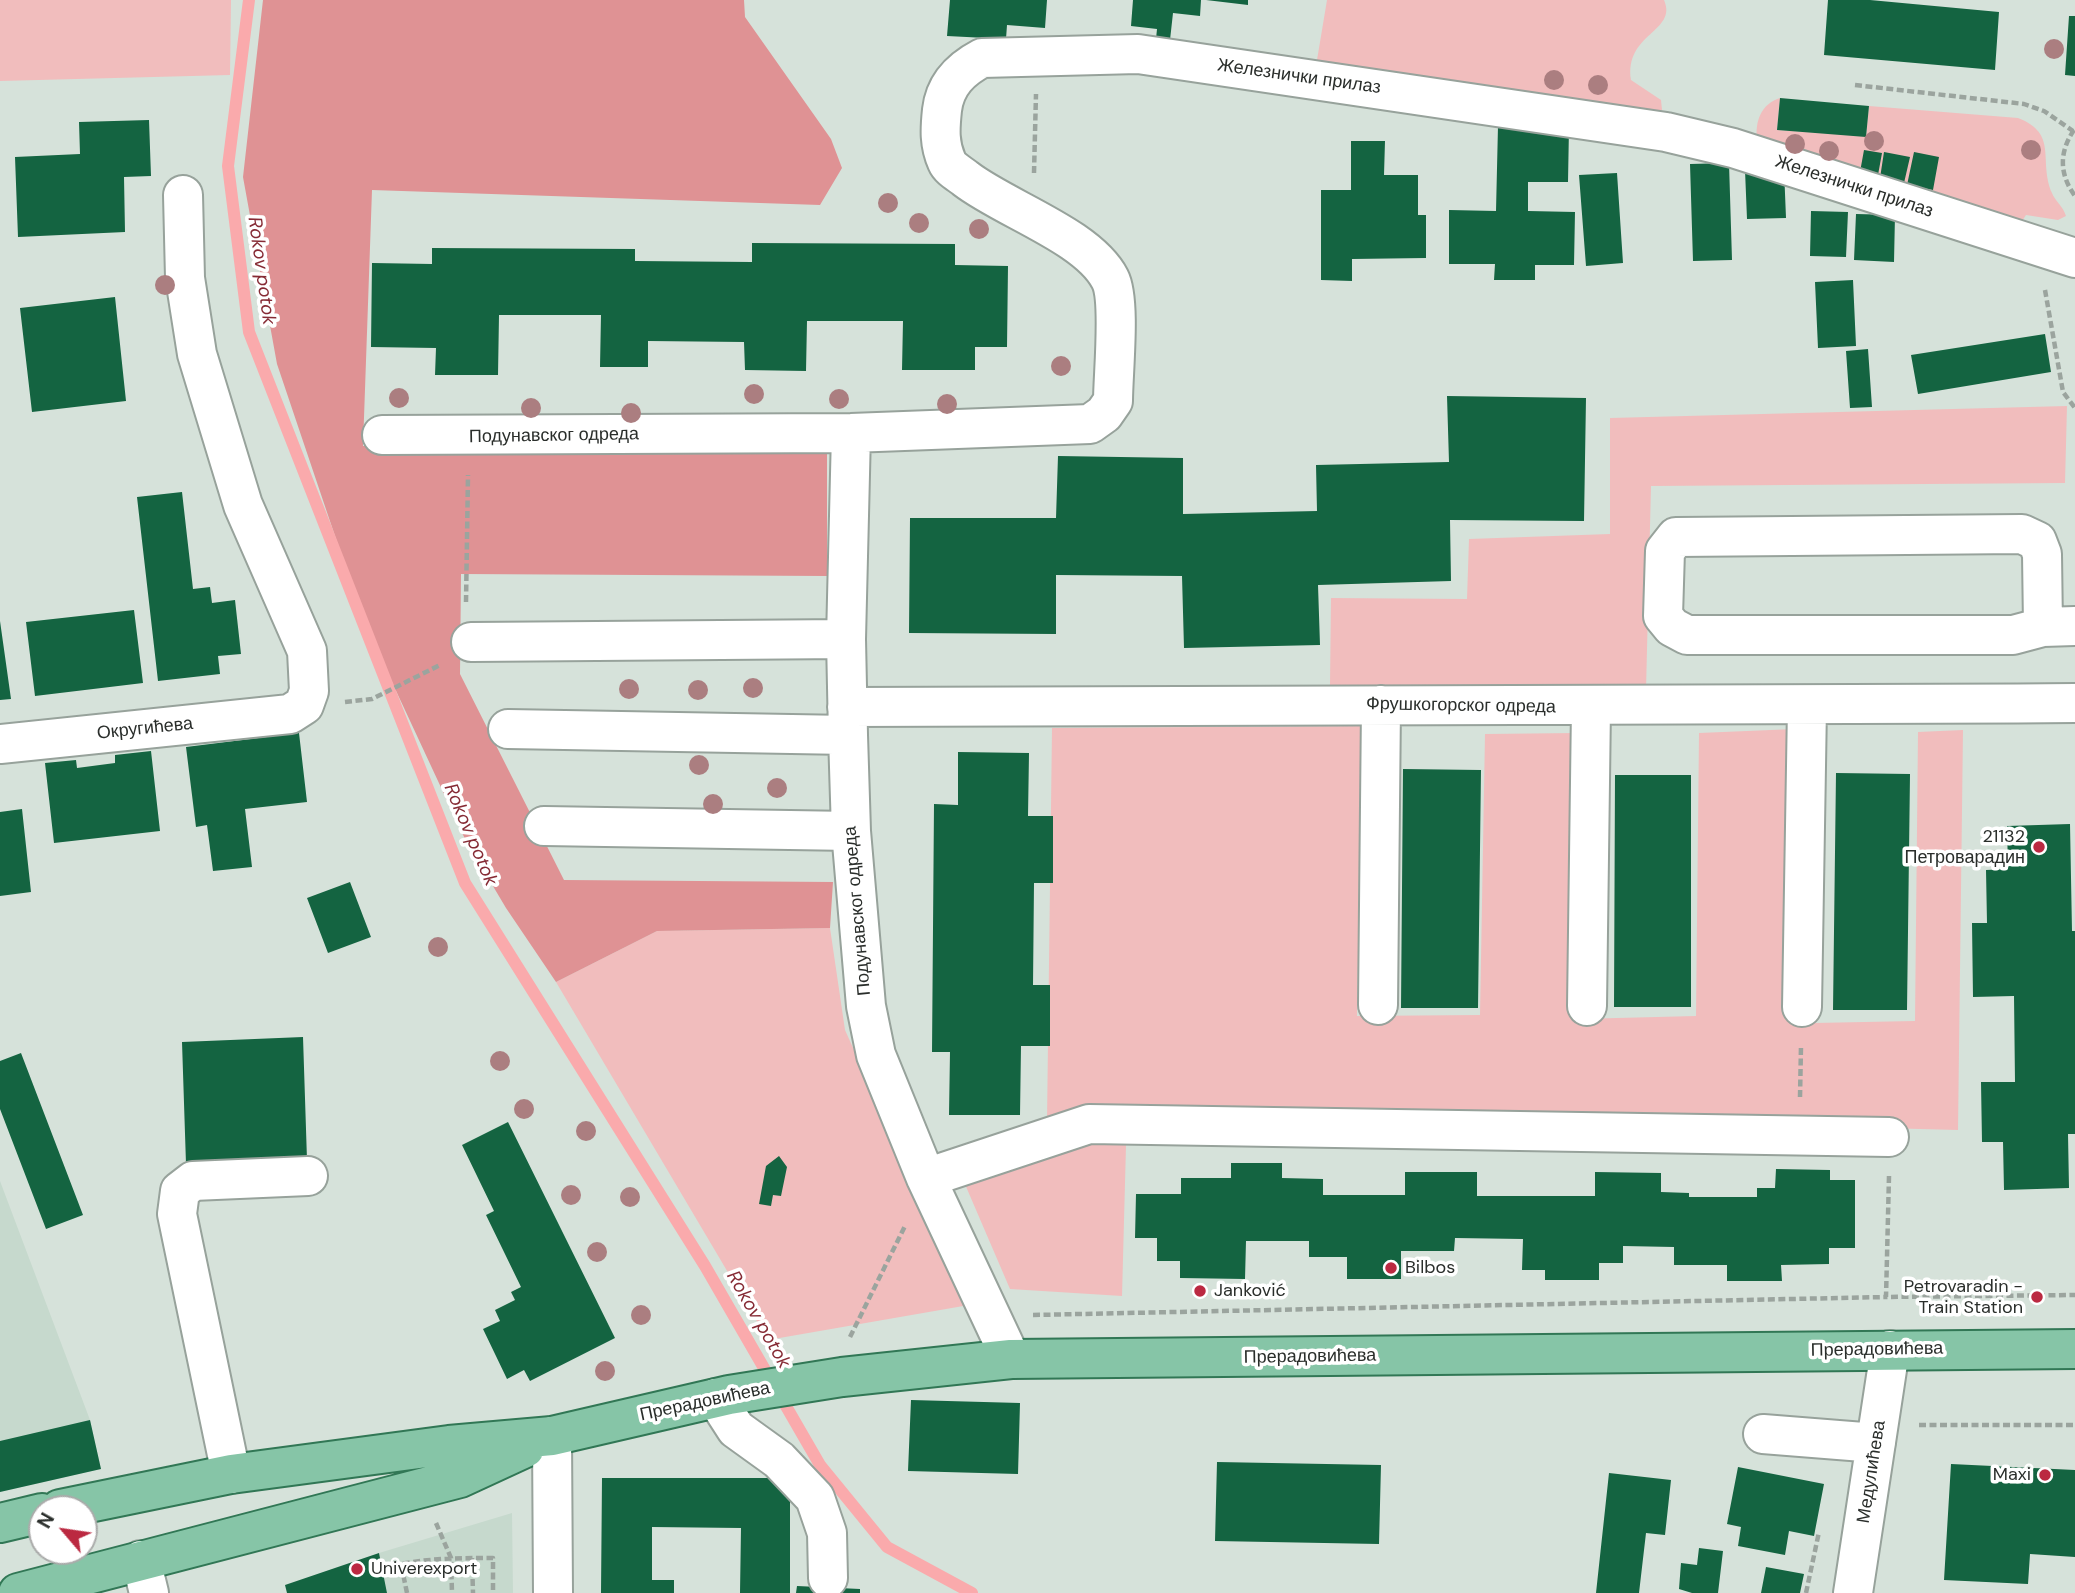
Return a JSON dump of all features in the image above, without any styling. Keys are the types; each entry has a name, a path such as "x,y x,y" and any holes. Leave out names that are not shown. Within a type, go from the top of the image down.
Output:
{"main road":[{"name":"Прерадовићева","path":"98,1501 231,1474 449,1446 552,1436 722,1397 837,1378 903,1368 1011,1359 2075,1349"},
{"name":"Прерадовићева","path":"18,1593 145,1576 460,1478 552,1436"},
{"path":"0,1523 28,1516"}],"street":[{"name":"Железнички прилаз","path":"1090,424 1104,414 1113,401 1114,300 1111,281 1102,267 1065,236 982,191 948,165 939,136 943,104 952,82 962,68 982,58 1038,54 1138,54 1666,131 1733,148 2075,258"},
{"name":"Округићева","path":"0,744 290,715 304,705 309,691 307,651 243,505 197,354 185,278 183,195"},
{"name":"Подунавског одреда","path":"382,436 851,433 1090,424"},
{"name":"Подунавског одреда","path":"851,433 846,639 848,721 851,831 866,1006 876,1055 926,1178 1011,1359"},
{"path":"2022,534 2037,541 2059,626 2012,635 1687,635 1672,627 1663,616 1665,551 1676,537 1695,535 2022,534"},
{"path":"471,642 846,639"},
{"name":"Фрушкогорског одреда","path":"508,729 1381,705 1591,707 2075,703"},
{"path":"1378,1005 1381,705"},
{"path":"1802,1007 1807,706"},
{"path":"1587,1006 1591,707"},
{"path":"544,826 851,831"},
{"path":"926,1178 1089,1124 1889,1137"},
{"path":"231,1474 177,1214 180,1191 193,1181 308,1176"},
{"name":"Медулићева","path":"1853,1593 1890,1350"},
{"path":"722,1397 736,1429 779,1460 815,1497 827,1532 828,1578"},
{"path":"1763,1434 1878,1434"},
{"path":"552,1436 553,1593"}],"path":[{"path":"1033,219 1038,54"},
{"path":"1855,85 2024,104 2044,111 2074,130 2065,146 2062,165 2067,185 2075,196"},
{"path":"2039,246 2063,392 2075,408"},
{"path":"466,604 468,437"},
{"path":"372,699 432,672"},
{"path":"1799,1136 1802,1007"},
{"path":"1886,1297 1889,1137"},
{"path":"861,1339 848,1341 906,1223"},
{"path":"990,1316 2075,1295"},
{"path":"1878,1434 2075,1425"},
{"path":"433,1519 450,1559 452,1593"},
{"path":"472,1558 473,1593"},
{"path":"407,1593 401,1564 472,1558 493,1558 493,1593"}],"shaded area":[{"path":"0,0 231,0 230,75 0,81"},
{"path":"263,0 744,0 745,17 831,139 842,168 820,205 372,190 363,446 827,441 827,576 461,574 460,674 564,880 833,882 830,928 657,931 556,982 506,908 465,839 364,622 277,364 243,177"},
{"path":"1327,0 1664,0 1664,19 1642,42 1631,64 1631,80 1661,100 1662,110 1655,116 1317,60"},
{"path":"1780,98 1777,130 1866,136 1869,106 2018,118 2031,124 2043,140 2048,181 2053,196 2066,216 2058,220 2026,215 2018,227 1757,140 1757,126 1761,114 1768,104"},
{"path":"2067,406 2065,483 1651,486 1646,690 1330,685 1331,598 1467,599 1469,539 1610,534 1610,418"},
{"path":"1362,726 1357,1016 1480,1015 1485,734 1576,733 1577,1019 1696,1016 1699,733 1819,728 1814,1023 1915,1021 1918,732 1963,730 1958,1130 1127,1108 1122,1296 1010,1289 952,1154 1047,1121 1052,728"},
{"path":"830,928 845,1030 969,1305 768,1340 556,982 657,931"},
{"path":"0,1181 90,1420 101,1469 0,1492"},
{"path":"512,1513 513,1593 387,1593 379,1553"}],"building":[{"path":"950,0 1047,0 1045,28 1007,25 1006,39 947,36"},
{"path":"1133,0 1201,0 1200,16 1173,13 1170,40 1156,39 1157,29 1131,26"},
{"path":"1206,0 1248,0 1248,5"},
{"path":"1828,0 1870,0 1999,12 1995,70 1824,55"},
{"path":"2069,16 2075,16 2075,76 2065,75"},
{"path":"1780,98 1869,106 1866,137 1777,130"},
{"path":"149,120 151,176 124,177 125,232 18,237 15,157 80,154 79,122"},
{"path":"1498,126 1569,127 1568,182 1528,182 1528,211 1575,212 1574,265 1535,265 1535,280 1494,280 1495,264 1449,264 1449,210 1496,211"},
{"path":"1351,141 1385,141 1384,175 1418,175 1418,215 1426,215 1426,258 1352,259 1352,281 1321,280 1321,190 1351,190"},
{"path":"1864,150 1882,153 1878,175 1860,172"},
{"path":"1884,152 1910,157 1904,183 1880,178"},
{"path":"1914,152 1939,157 1933,190 1907,185"},
{"path":"1729,163 1732,260 1693,261 1690,164"},
{"path":"1784,169 1786,218 1747,219 1745,170"},
{"path":"1617,173 1623,263 1586,266 1579,175"},
{"path":"1811,211 1848,212 1846,257 1810,256"},
{"path":"1856,214 1895,215 1894,262 1854,260"},
{"path":"752,243 955,244 955,265 1008,266 1007,347 975,347 975,370 902,370 903,321 807,321 806,371 745,370 744,342 648,341 648,367 600,367 601,315 499,315 498,375 435,375 436,348 371,347 372,263 432,264 432,248 635,249 635,261 752,262"},
{"path":"1853,280 1856,346 1818,348 1815,282"},
{"path":"115,297 126,401 32,412 20,308"},
{"path":"2045,334 2051,372 1918,394 1911,355"},
{"path":"1868,349 1872,407 1850,408 1846,351"},
{"path":"1447,396 1586,398 1584,521 1450,520 1451,581 1318,585 1320,645 1184,648 1182,576 1056,575 1056,634 909,633 910,518 1056,518 1058,456 1183,458 1183,514 1317,511 1316,465 1449,462"},
{"path":"182,492 193,589 210,587 212,603 235,600 241,654 218,656 220,674 158,681 137,497"},
{"path":"134,610 143,683 35,696 26,622"},
{"path":"0,621 11,699 0,700"},
{"path":"299,733 307,802 245,809 252,867 213,871 207,825 196,827 186,747"},
{"path":"151,751 160,831 54,843 45,763 76,760 77,768 115,763 115,755"},
{"path":"958,752 1029,753 1028,816 1053,816 1053,883 1034,883 1033,985 1050,985 1050,1046 1021,1046 1020,1115 949,1115 950,1052 932,1052 934,804 958,805"},
{"path":"1403,769 1481,770 1478,1008 1401,1008"},
{"path":"1836,773 1910,774 1907,1010 1833,1010"},
{"path":"1615,775 1691,775 1691,1007 1614,1007"},
{"path":"22,809 31,892 0,896 0,812"},
{"path":"2070,824 2072,931 2075,931 2075,1134 2068,1134 2069,1188 2004,1190 2003,1142 1982,1142 1981,1082 2015,1082 2014,996 1973,997 1972,923 1987,923 1986,870 2008,869 2007,826"},
{"path":"350,882 371,937 328,953 307,898"},
{"path":"303,1037 307,1160 186,1164 182,1042"},
{"path":"21,1053 83,1215 46,1229 0,1109 0,1061"},
{"path":"508,1122 615,1338 530,1381 524,1370 507,1379 483,1329 500,1321 495,1310 515,1300 511,1292 521,1287 486,1215 494,1211 462,1145"},
{"path":"779,1156 787,1167 781,1196 773,1195 771,1206 759,1204 766,1166"},
{"path":"1231,1163 1282,1163 1282,1178 1323,1179 1323,1195 1405,1195 1405,1172 1477,1172 1477,1196 1595,1196 1595,1172 1661,1173 1661,1192 1689,1193 1689,1197 1757,1197 1757,1188 1775,1188 1776,1169 1830,1170 1830,1180 1855,1180 1855,1248 1829,1248 1829,1264 1781,1265 1782,1281 1727,1281 1727,1265 1674,1265 1674,1247 1623,1246 1623,1263 1599,1263 1599,1280 1545,1280 1545,1270 1522,1270 1523,1239 1455,1238 1454,1251 1401,1251 1401,1279 1347,1279 1347,1257 1309,1257 1309,1241 1246,1241 1245,1279 1180,1278 1180,1261 1157,1261 1157,1238 1135,1238 1136,1194 1181,1194 1181,1178 1231,1178"},
{"path":"911,1400 1020,1403 1018,1474 908,1471"},
{"path":"90,1420 101,1469 0,1492 0,1441"},
{"path":"1217,1462 1381,1465 1379,1544 1215,1541"},
{"path":"1951,1464 2075,1470 2075,1557 2030,1554 2028,1584 1944,1580"},
{"path":"1738,1467 1824,1484 1814,1536 1789,1531 1785,1555 1738,1546 1741,1527 1727,1524"},
{"path":"1609,1473 1671,1480 1665,1535 1646,1533 1639,1593 1596,1593"},
{"path":"602,1478 790,1478 790,1593 740,1593 741,1528 652,1527 652,1580 674,1580 674,1593 601,1593"},
{"path":"1699,1548 1723,1551 1718,1593 1692,1593 1679,1589 1681,1563 1697,1565"},
{"name":"Univerexport","path":"379,1553 387,1593 287,1593 285,1585"},
{"path":"1766,1567 1804,1574 1800,1593 1761,1593"},
{"path":"797,1586 860,1589 860,1593 796,1593"}],"waterway":[{"name":"Rokov potok","path":"249,0 228,166 249,332 465,883 705,1266 820,1465 887,1547 972,1593"}],"place":[{"name":"21132 Петроварадин","path":"2039,847"},
{"name":"Bilbos","path":"1391,1268"},
{"name":"Janković","path":"1200,1291"},
{"name":"Petrovaradin - Train Station","path":"2037,1297"},
{"name":"Maxi","path":"2045,1475"},
{"name":"Univerexport","path":"357,1569"}]}
